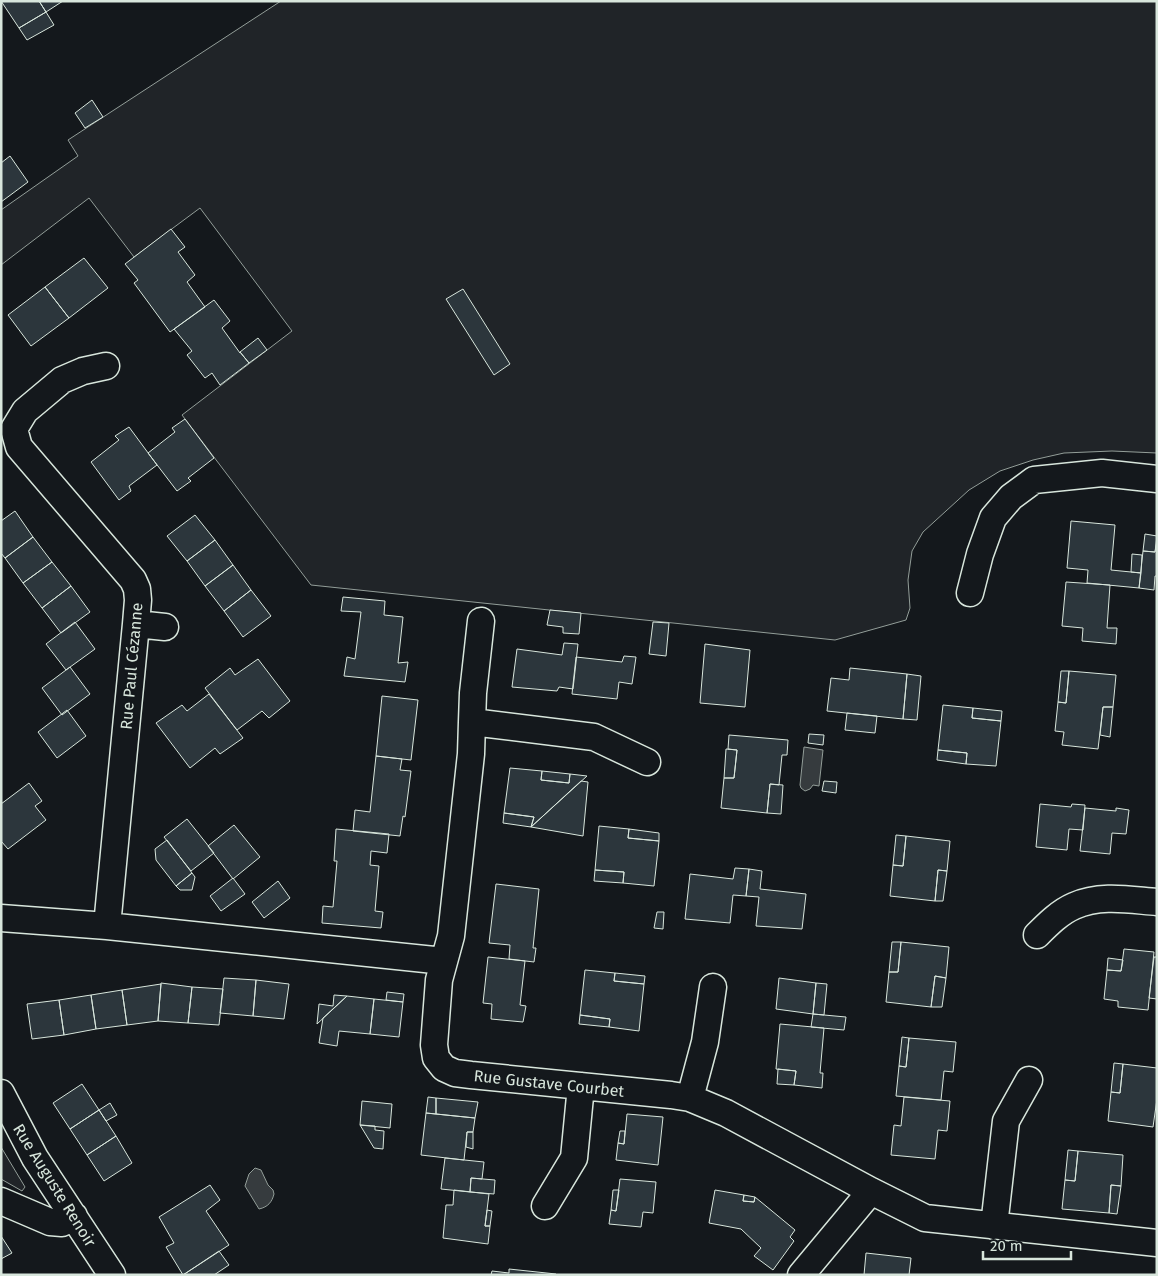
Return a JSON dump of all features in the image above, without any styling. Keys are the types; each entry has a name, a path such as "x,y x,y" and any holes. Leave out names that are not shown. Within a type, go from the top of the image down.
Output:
{"street":[{"name":"Rue Paul Cézanne","path":"106,366 84,371 62,380 25,411 14,429 19,447 134,580 137,589 136,624 107,926"},
{"path":"970,593 980,554 993,518 1011,497 1034,480 1102,473 1157,478"},
{"name":"Rue Gustave Courbet","path":"481,621 474,693 471,754 450,936 439,980 434,1045 436,1058 444,1068 456,1073 471,1075 690,1098 726,1113 925,1218 1157,1243"},
{"path":"136,624 165,626"},
{"path":"472,722 594,737 648,762"},
{"path":"1037,935 1056,917 1074,906 1091,901 1114,898 1157,902"},
{"path":"1,918 107,926 444,962"},
{"path":"690,1098 705,1042 713,987"},
{"path":"994,1226 1006,1121 1029,1080"},
{"path":"545,1206 574,1158 580,1086"},
{"name":"Rue Auguste Renoir","path":"1,1093 35,1158 112,1275"},
{"path":"801,1275 871,1191"},
{"path":"1,1201 50,1222 62,1223 74,1216"}],"shaded area":[{"path":"281,1 1157,1 1157,453 1112,451 1064,453 1033,460 1000,471 969,490 923,532 912,551 908,580 910,608 906,620 835,640 311,585 182,415 292,331 200,208 134,257 89,198 1,265 1,210 78,156 68,140"},
{"path":"804,747 823,750 819,786 813,785 805,791 800,785"},
{"path":"1,1147 25,1187 22,1191 1,1179"},
{"path":"255,1168 261,1170 274,1194 269,1204 259,1209 245,1186 249,1174"}],"building":[{"path":"1,1 39,1 46,12 19,28"},
{"path":"39,1 63,1 46,12"},
{"path":"46,12 54,25 27,40 19,28"},
{"path":"92,100 103,117 85,128 75,113"},
{"path":"10,156 28,182 1,202 1,163"},
{"path":"171,229 185,247 178,252 195,275 187,282 205,307 170,332 134,283 138,280 125,264"},
{"path":"84,258 108,288 69,318 45,287"},
{"path":"45,287 69,318 31,346 8,315"},
{"path":"463,289 510,364 494,375 446,299"},
{"path":"214,300 230,321 222,328 249,363 220,385 212,373 205,378 187,355 192,351 174,329"},
{"path":"258,338 267,350 249,363 240,352"},
{"path":"185,419 214,458 188,478 191,481 177,491 148,453 175,432 172,428"},
{"path":"129,427 157,465 129,486 131,491 119,500 91,462 119,440 115,436"},
{"path":"15,511 33,537 5,558 1,553 1,521"},
{"path":"195,515 215,540 187,561 167,536"},
{"path":"1071,521 1115,525 1111,570 1141,573 1139,588 1087,583 1088,570 1067,568"},
{"path":"1145,534 1157,536 1155,552 1143,551"},
{"path":"33,537 52,562 23,583 5,558"},
{"path":"215,540 233,565 205,586 187,561"},
{"path":"1157,541 1157,576 1155,576 1154,590 1139,588 1143,551 1155,552"},
{"path":"1132,554 1142,555 1141,573 1131,572"},
{"path":"52,562 71,586 42,608 23,583"},
{"path":"233,565 251,590 224,611 205,586"},
{"path":"1066,582 1110,585 1107,628 1117,628 1116,644 1082,641 1083,628 1062,626"},
{"path":"71,586 90,612 61,633 42,608"},
{"path":"251,590 271,616 243,637 224,611"},
{"path":"343,597 385,601 384,615 403,617 398,663 408,662 405,682 344,676 347,657 355,659 361,612 341,611"},
{"path":"550,610 581,613 579,634 563,633 563,627 547,625"},
{"path":"75,622 95,649 66,670 46,644"},
{"path":"653,622 669,623 666,656 649,654"},
{"path":"564,643 578,644 573,689 559,687 557,691 512,687 517,649 562,655"},
{"path":"705,644 750,650 745,707 700,703"},
{"path":"624,656 636,657 632,684 619,682 617,699 572,694 576,657 622,662"},
{"path":"258,659 290,701 269,718 262,711 237,730 205,688 230,668 235,675"},
{"path":"70,667 90,694 62,715 42,688"},
{"path":"850,668 907,674 903,719 827,711 831,678 849,680"},
{"path":"1061,671 1069,671 1066,703 1058,702"},
{"path":"1069,671 1116,675 1113,707 1103,707 1098,749 1062,745 1064,732 1055,731 1058,702 1066,703"},
{"path":"907,674 921,676 917,720 903,719"},
{"path":"209,694 243,738 220,754 215,748 190,768 156,723 182,705 187,711"},
{"path":"382,696 418,700 411,760 376,756"},
{"path":"943,705 973,708 972,718 1001,721 996,766 966,764 967,753 938,750"},
{"path":"1103,707 1113,707 1110,737 1100,735"},
{"path":"973,708 1002,711 1001,721 972,718"},
{"path":"67,710 86,736 57,758 38,732"},
{"path":"847,713 877,716 875,733 845,730"},
{"path":"809,734 824,735 823,745 808,743"},
{"path":"729,735 788,740 787,755 782,755 779,785 770,784 767,813 721,808 724,778 734,778 737,750 728,749"},
{"path":"726,749 737,750 734,778 724,778"},
{"path":"938,750 967,753 966,764 937,760"},
{"path":"376,756 402,759 400,770 411,771 405,817 403,816 400,836 353,831 355,810 370,812"},
{"path":"510,768 542,771 541,780 569,783 570,774 587,776 531,827 534,817 504,813"},
{"path":"542,771 570,774 569,783 541,780"},
{"path":"581,781 588,782 583,836 531,827"},
{"path":"824,781 837,782 836,793 822,791"},
{"path":"29,783 42,801 35,806 46,820 8,849 1,841 1,804"},
{"path":"770,784 783,785 781,814 767,813"},
{"path":"1040,804 1071,807 1072,804 1085,805 1083,830 1069,829 1067,850 1036,847"},
{"path":"1085,808 1116,811 1116,808 1129,810 1126,834 1112,833 1110,854 1080,851"},
{"path":"504,813 534,817 531,827 503,823"},
{"path":"187,819 214,853 191,871 164,837"},
{"path":"234,825 260,857 233,879 208,846"},
{"path":"599,826 629,829 628,838 659,841 654,886 623,883 624,872 595,870"},
{"path":"336,829 389,834 387,853 371,851 370,865 379,866 375,911 383,912 381,928 322,923 323,906 333,907 337,861 334,861"},
{"path":"629,829 659,833 659,841 628,838"},
{"path":"896,835 906,836 903,866 893,865"},
{"path":"906,836 950,841 947,871 938,870 935,901 890,896 893,865 903,866"},
{"path":"167,840 192,873 176,886 156,860 155,849"},
{"path":"735,868 749,869 746,896 733,895 730,923 685,919 690,874 733,879"},
{"path":"749,869 762,871 760,889 806,894 802,929 756,926 759,897 746,896"},
{"path":"595,870 624,872 623,883 594,881"},
{"path":"938,870 947,871 943,901 935,901"},
{"path":"192,873 195,877 192,890 180,890 176,886"},
{"path":"233,878 245,894 221,911 210,896"},
{"path":"278,881 290,898 264,918 252,902"},
{"path":"496,884 539,889 533,948 536,948 534,962 509,959 510,945 489,943"},
{"path":"657,912 664,912 663,929 654,928"},
{"path":"892,942 901,942 898,972 889,972"},
{"path":"901,942 949,947 946,978 935,976 931,1007 886,1002 889,972 898,972"},
{"path":"1124,949 1154,952 1148,1010 1118,1007 1118,1001 1104,999 1107,970 1121,971"},
{"path":"488,957 525,961 520,1005 526,1006 523,1022 491,1019 492,1004 483,1003"},
{"path":"1154,957 1157,957 1157,999 1149,998"},
{"path":"1108,958 1123,960 1121,971 1107,970"},
{"path":"585,970 615,973 614,981 644,984 639,1031 609,1027 610,1019 580,1015"},
{"path":"615,973 645,976 644,984 614,981"},
{"path":"935,976 946,978 942,1007 931,1007"},
{"path":"224,978 256,980 253,1016 220,1013"},
{"path":"779,978 816,983 813,1014 776,1009"},
{"path":"256,980 289,984 284,1019 253,1016"},
{"path":"161,983 192,987 188,1023 158,1021"},
{"path":"816,983 827,984 824,1015 813,1014"},
{"path":"161,984 158,1021 127,1025 122,990"},
{"path":"192,987 223,989 219,1025 188,1023"},
{"path":"122,990 127,1025 96,1029 91,995"},
{"path":"387,992 404,994 403,1002 386,1000"},
{"path":"91,995 96,1029 64,1035 59,1000"},
{"path":"334,995 347,996 317,1024 319,1004 333,1006"},
{"path":"347,996 374,999 370,1034 339,1031 337,1046 319,1043 323,1018"},
{"path":"374,999 403,1002 399,1037 370,1034"},
{"path":"59,1000 64,1035 32,1039 27,1004"},
{"path":"813,1014 846,1017 844,1030 811,1027"},
{"path":"580,1015 610,1019 609,1027 579,1024"},
{"path":"780,1024 824,1028 820,1073 823,1073 822,1088 794,1085 796,1071 776,1069"},
{"path":"902,1037 909,1038 906,1067 899,1066"},
{"path":"909,1038 956,1042 953,1072 944,1071 941,1100 896,1096 899,1066 906,1067"},
{"path":"1114,1063 1123,1064 1120,1093 1111,1092"},
{"path":"1123,1064 1157,1068 1157,1099 1153,1127 1108,1121 1111,1092 1120,1093"},
{"path":"778,1069 796,1071 794,1085 777,1084"},
{"path":"82,1084 99,1110 70,1129 53,1103"},
{"path":"428,1097 436,1098 436,1114 426,1113"},
{"path":"904,1097 950,1101 947,1131 938,1130 935,1159 891,1155 894,1125 901,1126"},
{"path":"436,1098 478,1102 475,1118 436,1114"},
{"path":"362,1101 392,1104 390,1128 360,1125"},
{"path":"110,1103 117,1115 106,1121 99,1110"},
{"path":"99,1110 116,1136 87,1155 70,1129"},
{"path":"426,1113 475,1118 473,1132 467,1132 464,1160 421,1155"},
{"path":"627,1114 663,1117 658,1165 616,1160 618,1143 624,1144"},
{"path":"360,1125 375,1126 375,1130 384,1131 383,1149 374,1148"},
{"path":"620,1131 625,1131 624,1144 618,1143"},
{"path":"467,1132 473,1132 473,1149 466,1147"},
{"path":"116,1136 132,1163 104,1181 87,1155"},
{"path":"1068,1150 1078,1151 1075,1181 1065,1180"},
{"path":"1078,1151 1123,1155 1121,1186 1111,1185 1109,1213 1062,1209 1065,1180 1075,1181"},
{"path":"445,1158 484,1162 482,1179 471,1178 470,1192 441,1189"},
{"path":"471,1178 495,1180 494,1194 470,1192"},
{"path":"620,1179 656,1182 653,1213 643,1212 641,1227 609,1224 611,1210 616,1211"},
{"path":"210,1185 220,1200 206,1211 229,1245 183,1275 166,1247 174,1243 159,1217"},
{"path":"1111,1185 1121,1186 1117,1214 1109,1213"},
{"path":"454,1190 489,1194 485,1226 490,1226 488,1244 443,1238 446,1205 453,1205"},
{"path":"613,1190 619,1190 616,1211 611,1210"},
{"path":"715,1190 744,1195 743,1201 754,1202 755,1197 795,1230 790,1237 794,1241 773,1270 754,1256 761,1248 741,1229 709,1223"},
{"path":"744,1195 755,1197 754,1202 743,1201"},
{"path":"487,1210 492,1211 490,1226 485,1226"},
{"path":"1,1236 12,1253 1,1259"},
{"path":"219,1251 229,1265 214,1275 183,1275"},
{"path":"866,1253 911,1258 909,1275 864,1275"},
{"path":"509,1269 556,1274 491,1275 492,1271 509,1273"}]}
